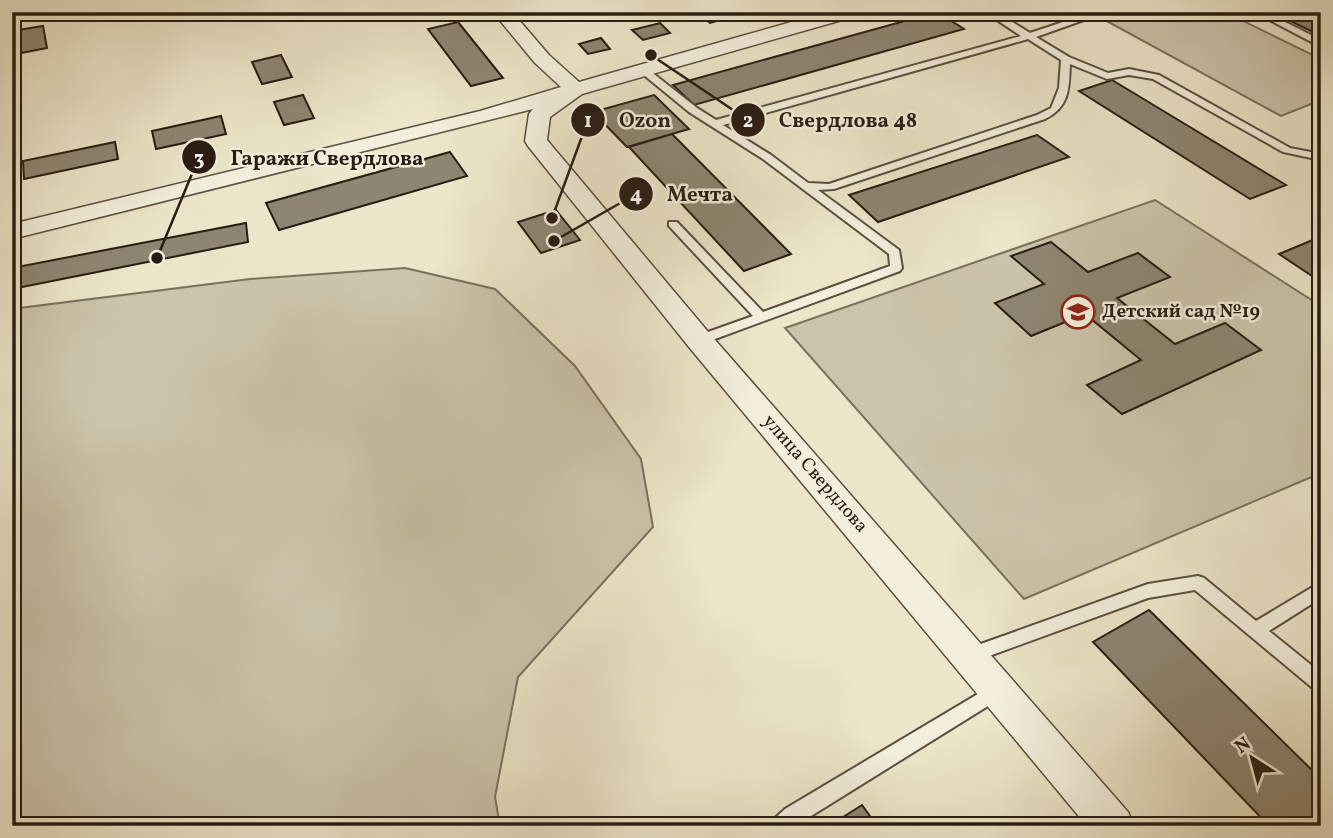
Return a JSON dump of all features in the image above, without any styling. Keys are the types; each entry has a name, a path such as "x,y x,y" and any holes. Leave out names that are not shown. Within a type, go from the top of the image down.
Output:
{"street":[{"path":"502,12 542,59 575,89"},
{"path":"12,232 487,116 642,69 849,12"},
{"name":"улица Свердлова","path":"575,89 540,114 536,141 699,340 971,655 1114,826"}],"lane":[{"path":"989,12 1066,59 1107,76 1129,72 1156,77 1287,149 1321,157"},
{"path":"714,124 1030,36 1102,12"},
{"path":"1258,12 1321,44"},
{"path":"806,186 830,187 1041,117 1055,110 1064,88 1066,59"},
{"path":"642,69 714,124 766,156 895,253 896,268 699,340"},
{"path":"673,224 761,317"},
{"path":"971,655 1148,591 1198,583 1321,684"},
{"path":"1256,630 1321,589"},
{"path":"781,826 792,816 1000,690"}],"shaded area":[{"path":"1120,12 1225,12 1321,59 1321,100 1281,116 1101,18"},
{"path":"1155,200 1321,306 1321,473 1024,599 785,328"},
{"path":"405,268 495,289 575,366 641,459 653,527 518,677 495,797 500,826 12,826 12,309 250,279"}],"building":[{"path":"86,12 116,12 116,13 89,19"},
{"path":"696,12 735,12 738,15 710,23"},
{"path":"937,12 964,29 694,105 673,85"},
{"path":"1272,12 1321,13 1321,36"},
{"path":"458,22 503,78 471,86 428,29"},
{"path":"660,23 670,33 643,40 632,30"},
{"path":"43,26 47,48 21,53 18,30"},
{"path":"601,38 610,49 588,54 579,44"},
{"path":"281,55 292,77 262,84 252,62"},
{"path":"1112,80 1286,185 1250,199 1079,91"},
{"path":"303,95 314,118 284,125 274,102"},
{"path":"654,95 689,129 627,147 593,112"},
{"path":"221,116 226,134 156,149 152,131"},
{"path":"672,134 791,254 744,271 629,147"},
{"path":"1037,135 1069,157 878,222 849,195"},
{"path":"115,142 118,159 24,179 23,161"},
{"path":"450,152 467,176 279,230 266,203"},
{"path":"556,210 580,240 541,253 518,222"},
{"path":"246,223 248,242 12,289 12,268"},
{"path":"1321,238 1321,282 1279,254"},
{"path":"1051,242 1088,272 1138,253 1170,277 1117,298 1175,344 1225,323 1261,350 1122,414 1087,385 1141,360 1085,314 1031,336 995,303 1044,284 1011,256"},
{"path":"1149,610 1321,779 1321,826 1269,826 1093,642"},
{"path":"862,805 877,826 829,826"}],"place":[{"name":"Свердлова 48","path":"651,55"},
{"name":"Ozon","path":"552,218"},
{"name":"Мечта","path":"554,241"},
{"name":"Гаражи Свердлова","path":"157,258"},
{"name":"Детский сад №19","path":"1078,312"}]}
